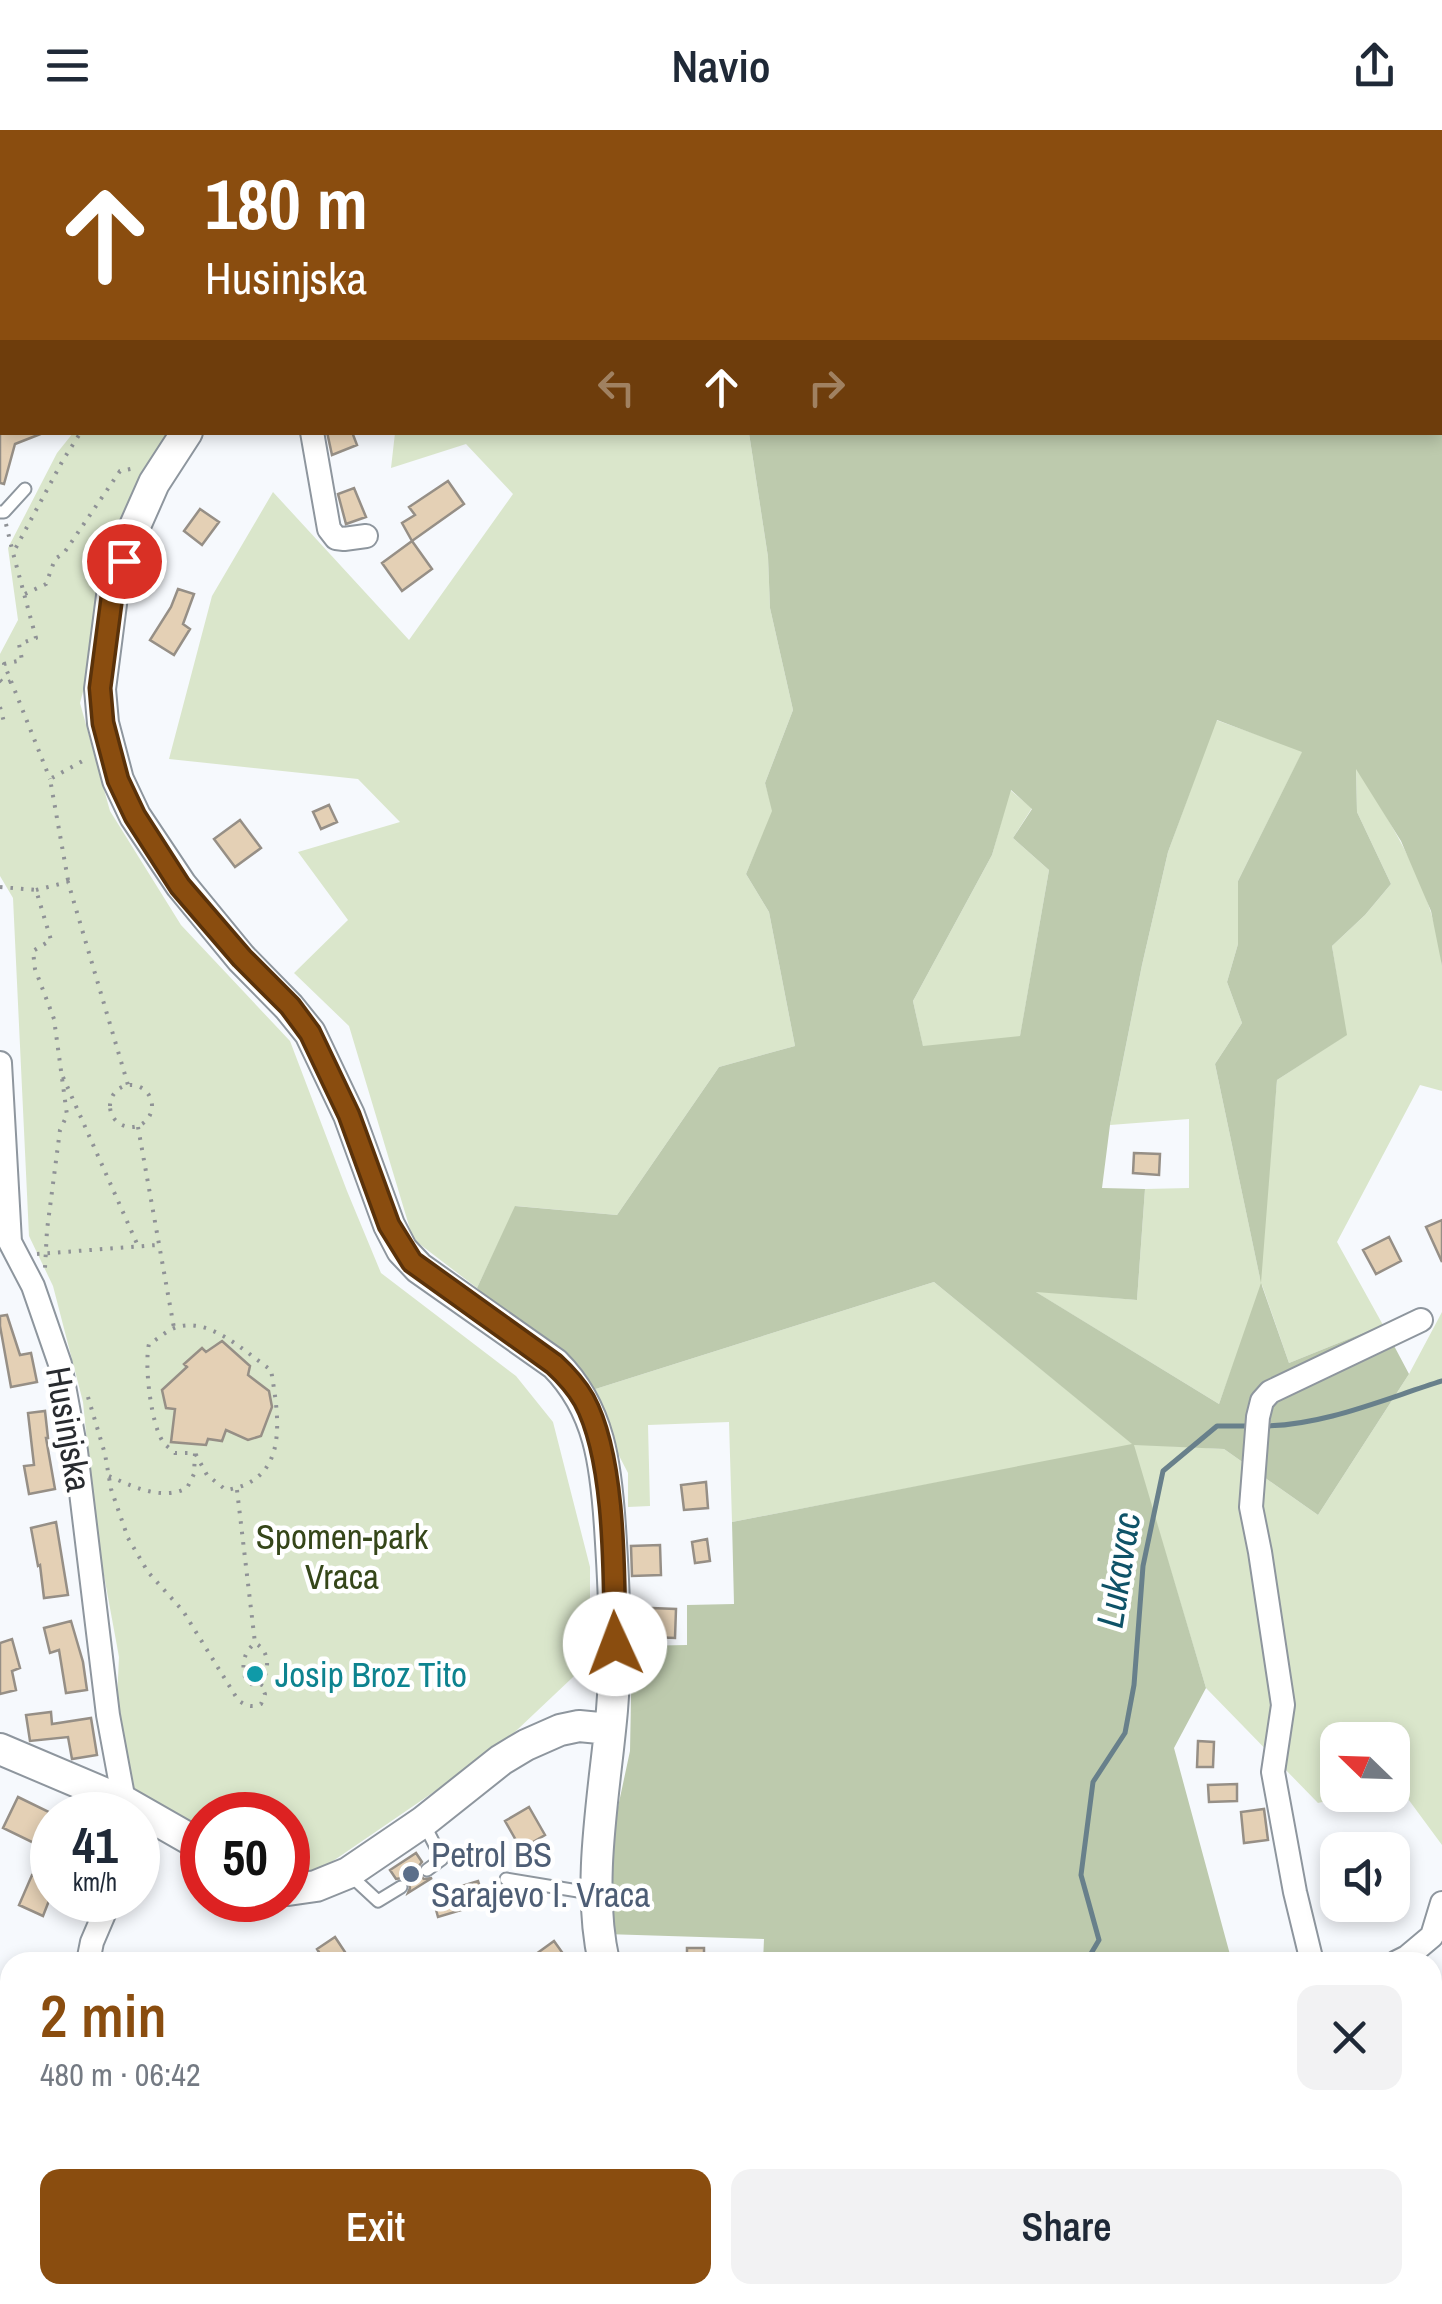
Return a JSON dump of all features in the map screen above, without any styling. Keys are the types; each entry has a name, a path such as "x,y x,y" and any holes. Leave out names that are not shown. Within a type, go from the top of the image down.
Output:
{"main road":[{"path":"184,435 154,483 134,526 112,596 100,688 103,723 118,780 135,816 180,886 310,1033 349,1115 389,1225 409,1258 554,1364 585,1402 595,1426 606,1477 615,1644 596,1894 603,1952"},
{"path":"310,1885 348,1873 526,1745 579,1726 610,1729"},
{"path":"0,1749 92,1792"}],"street":[{"path":"0,135 0,153"},
{"path":"313,435 329,529 336,538 366,536"},
{"name":"Husinjska","path":"0,1063 5,1242 33,1286 60,1364 76,1451 108,1714 123,1792"},
{"path":"1310,1952 1274,1772 1283,1705 1251,1507 1257,1426 1262,1402 1270,1392 1421,1320"},
{"path":"1413,1952 1432,1936 1442,1903"},
{"path":"90,1952 101,1922"}],"lane":[{"path":"2,512 25,489"},
{"path":"422,1822 442,1860 427,1870"},
{"path":"348,1873 378,1901 401,1887"},
{"path":"506,1879 596,1894"}],"path":[{"path":"13,553 79,435"},
{"path":"23,595 46,584 55,559 64,553 120,471 135,467 154,483"},
{"path":"2,512 36,638 19,644 22,660 4,664 50,779 68,882 128,1084"},
{"path":"0,680 4,684 10,681"},
{"path":"0,708 4,722 0,724"},
{"path":"50,779 109,746"},
{"path":"0,887 36,890 68,882"},
{"path":"33,1286 44,1286 60,1130 67,1116 54,1018 35,969 33,951 51,940 36,890"},
{"path":"60,1070 138,1246"},
{"path":"128,1084 142,1087 151,1098 152,1112 138,1126 124,1126 110,1111 112,1097 128,1084"},
{"path":"138,1126 174,1328"},
{"path":"46,1253 158,1245"},
{"path":"196,1324 215,1331 271,1370 279,1425 276,1449 261,1473 246,1487 226,1490 207,1475 195,1453 175,1453 162,1442 146,1356 149,1344 174,1328 196,1324"},
{"path":"109,1476 141,1490 178,1493 188,1488 194,1474 195,1453"},
{"path":"106,1454 128,1538 148,1572 183,1611 238,1700 255,1707 265,1694 261,1685 266,1654 255,1643 236,1488"},
{"path":"255,1643 244,1656 244,1675 250,1684 261,1685"}],"green space":[{"name":"Spomen-park Vraca","path":"71,435 175,435 104,613 80,703 110,811 181,925 290,1041 381,1273 516,1376 553,1422 590,1567 590,1661 498,1748 310,1877 310,1792 180,1792 180,1835 160,1826 160,1792 113,1792 119,1657 96,1532 83,1402 53,1286 29,1236 13,898 0,876 0,654 18,620 8,548 57,453"},
{"path":"395,435 749,435 768,557 770,608 793,710 765,783 773,811 746,874 769,912 795,1046 719,1067 617,1215 516,1206 477,1288 413,1239 349,1026 294,973 348,920 298,852 400,822 358,779 169,759 212,596 273,492 409,640 513,494 466,444 391,468"},
{"path":"749,435 1442,435 1442,966 1431,911 1401,841 1356,769 1357,812 1391,884 1332,946 1347,1035 1277,1080 1261,1283 1289,1363 1383,1325 1409,1374 1318,1515 1224,1449 1134,1445 1206,1688 1174,1748 1229,1952 763,1952 764,1939 605,1934 609,1849 630,1751 632,1646 687,1645 687,1605 734,1604 732,1522 1132,1444 934,1282 586,1392 477,1288 515,1206 617,1215 719,1067 795,1046 769,912 746,874 772,811 765,783 793,710 770,608 768,557","holes":["1217,720 1302,752 1238,881 1238,944 1227,982 1242,1023 1215,1064 1261,1283 1219,1404 1036,1292 1137,1300 1145,1189 1102,1188 1110,1125 1168,852","1011,790 1032,809 1013,838 1049,870 1020,1036 923,1046 913,1001 992,855"]},
{"path":"1216,720 1303,751 1238,881 1238,944 1227,982 1242,1023 1215,1064 1260,1278 1277,1080 1346,1035 1332,946 1391,884 1357,812 1356,767 1398,837 1422,887 1442,966 1442,1091 1420,1085 1337,1242 1383,1325 1289,1363 1262,1285 1219,1404 1034,1291 1137,1300 1145,1189 1189,1188 1189,1119 1110,1125 1168,852"},
{"path":"1010,790 1032,808 1013,838 1049,870 1020,1037 923,1047 913,1001 992,855"},
{"path":"934,1282 1133,1444 1224,1449 1318,1515 1409,1374 1442,1312 1442,1845 1410,1802 1410,1722 1320,1722 1318,1803 1206,1688 1133,1445 732,1522 729,1422 648,1425 650,1506 628,1507 628,1473 586,1392"}],"building":[{"path":"0,435 38,435 15,444 4,484 0,483"},
{"path":"328,435 353,435 357,445 332,455"},
{"path":"448,481 464,504 412,541 402,523 415,515 409,507"},
{"path":"354,488 366,517 346,524 338,494"},
{"path":"200,509 219,522 202,545 184,531"},
{"path":"412,541 432,569 402,591 382,563"},
{"path":"178,589 194,594 183,624 190,629 174,655 150,640"},
{"path":"329,805 337,822 321,829 313,812"},
{"path":"240,820 261,848 235,867 214,839"},
{"path":"1134,1153 1160,1154 1159,1175 1133,1173"},
{"path":"1442,1220 1442,1262 1426,1227"},
{"path":"1389,1237 1401,1261 1376,1274 1363,1250"},
{"path":"7,1315 20,1355 31,1353 37,1382 11,1387 0,1326 0,1316"},
{"path":"222,1341 250,1366 248,1375 269,1391 272,1407 261,1436 248,1440 226,1430 222,1441 208,1439 206,1445 171,1442 175,1409 166,1408 162,1390 202,1348 206,1352"},
{"path":"45,1411 55,1489 29,1494 24,1466 34,1465 28,1413"},
{"path":"706,1482 708,1508 684,1510 681,1485"},
{"path":"56,1522 68,1595 44,1598 31,1528"},
{"path":"707,1539 710,1561 695,1563 692,1542"},
{"path":"660,1545 661,1575 632,1576 631,1546"},
{"path":"651,1608 676,1609 675,1638 650,1637"},
{"path":"71,1621 87,1690 66,1693 59,1650 50,1653 44,1628"},
{"path":"12,1639 20,1668 12,1671 16,1690 0,1694 0,1643"},
{"path":"51,1712 52,1724 91,1718 97,1755 72,1759 68,1737 30,1741 26,1715"},
{"path":"1198,1741 1214,1742 1213,1767 1197,1767"},
{"path":"1237,1784 1237,1801 1209,1802 1208,1785"},
{"path":"18,1797 30,1803 30,1841 3,1828"},
{"path":"529,1807 545,1835 521,1849 505,1821"},
{"path":"1264,1809 1268,1840 1244,1843 1241,1812"},
{"name":"Petrol BS Sarajevo I. Vraca","path":"416,1853 422,1862 419,1875 432,1878 408,1893 408,1881 396,1879 390,1870"},
{"path":"30,1880 30,1910 19,1905"},
{"path":"478,1881 485,1903 438,1917 432,1895"},
{"path":"335,1937 345,1952 319,1952 317,1949"},
{"path":"554,1941 562,1952 539,1952"},
{"path":"687,1948 704,1948 704,1952 687,1952"}],"waterway":[{"name":"Lukavac","path":"1262,1426 1330,1417 1442,1381"},
{"name":"Lukavac","path":"1092,1952 1099,1940 1081,1875 1093,1782 1125,1733 1134,1685 1143,1566 1163,1471 1217,1426 1251,1426"}],"place":[{"name":"Josip Broz Tito","path":"255,1674"},
{"name":"Petrol BS Sarajevo I. Vraca","path":"411,1874"}],"route":[{"path":"124,561 112,596 100,688 103,723 118,780 135,816 180,886 310,1033 349,1115 376,1194 402,1250 412,1262 554,1364 585,1402 595,1426 606,1477 615,1644"}]}
